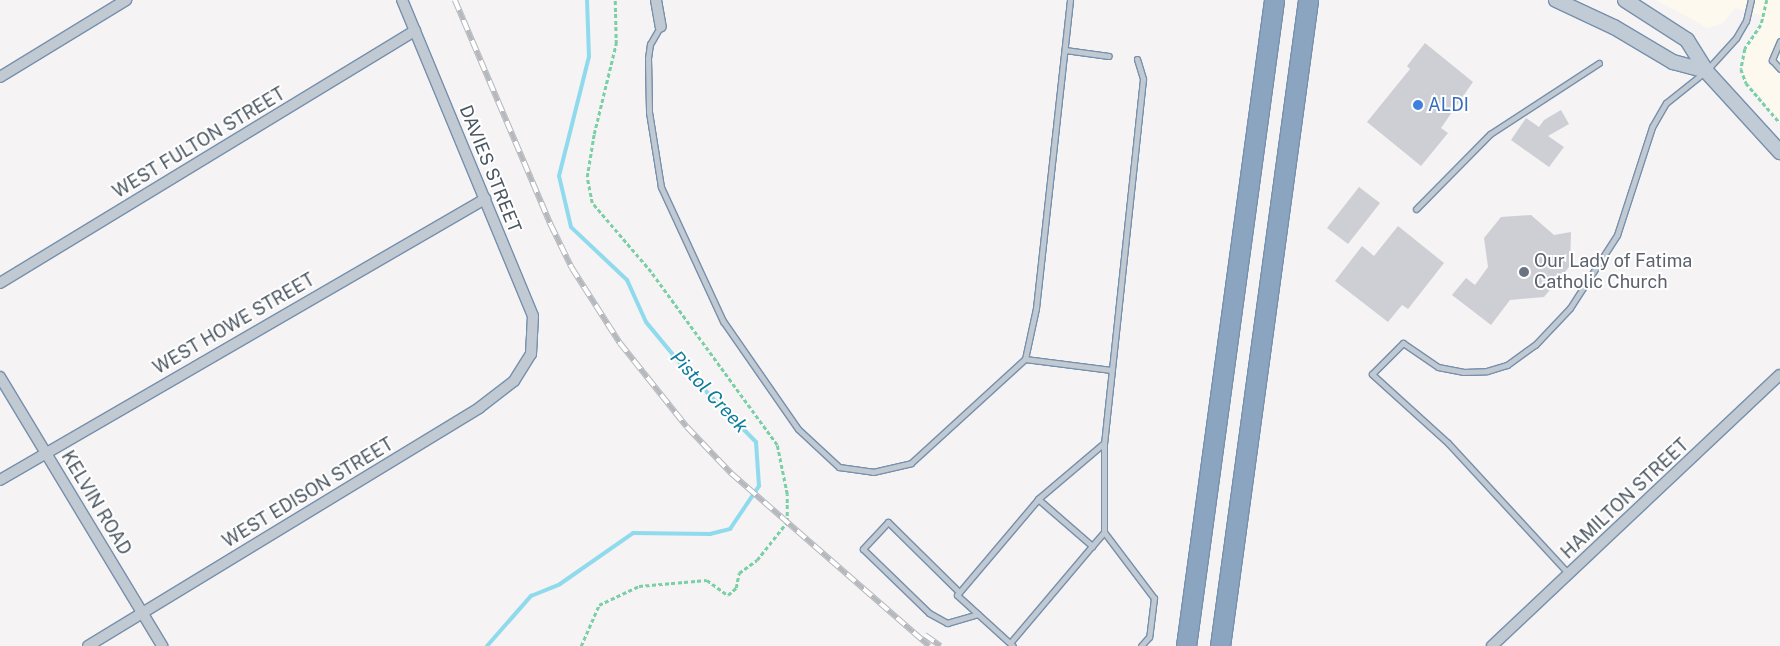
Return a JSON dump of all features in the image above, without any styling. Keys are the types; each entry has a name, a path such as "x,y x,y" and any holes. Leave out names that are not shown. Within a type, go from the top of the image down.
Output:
{"highway":[{"path":"1186,646 1274,0"},
{"path":"1220,646 1308,0"},
{"path":"1305,22 1318,0"}],"main road":[{"path":"1556,0 1614,27 1673,62 1706,71"},
{"path":"1624,0 1687,40 1706,71 1780,152"}],"street":[{"path":"0,77 126,0"},
{"name":"DAVIES STREET","path":"402,0 533,316 531,354"},
{"path":"656,0 661,26"},
{"name":"WEST FULTON STREET","path":"0,284 415,31"},
{"name":"WEST HOWE STREET","path":"0,480 46,451 485,199"},
{"name":"WEST EDISON STREET","path":"88,646 479,408 514,382 531,354"},
{"name":"HAMILTON STREET","path":"1492,646 1780,375"},
{"name":"KELVIN ROAD","path":"0,377 162,646"}],"lane":[{"path":"661,26 650,44 648,58 649,112 661,188 723,321 798,429 839,467 873,472 911,462 1025,359 1036,308 1070,0"},
{"path":"1568,574 1448,443 1372,374 1404,342 1438,367 1463,372 1487,371 1507,365 1535,345 1570,308 1617,235 1652,127 1666,103 1706,71 1740,31 1751,0"},
{"path":"1780,41 1772,60 1780,69"},
{"path":"1065,50 1109,56"},
{"path":"1137,59 1143,79 1104,443 1104,532 1154,598 1149,637 1141,646"},
{"path":"1416,209 1490,134 1599,63"},
{"path":"1025,359 1111,370"},
{"path":"1104,443 1038,499 957,595 1011,645 1104,532"},
{"path":"1038,499 1092,546"},
{"path":"959,592 888,522 863,549 929,613 947,623 978,614"}],"path":[{"path":"581,646 599,605 639,586 707,580 728,595 736,588 739,573 758,560 787,522 787,494 777,445 651,272 592,203 587,177 594,134 614,53 615,0"},
{"path":"1767,0 1761,25 1745,49 1741,69 1746,83 1780,123"}],"shaded area":[{"path":"1656,0 1780,0 1780,121 1742,75 1747,47 1760,31 1764,16 1735,8 1723,23 1708,28"}],"building":[{"name":"ALDI","path":"1425,43 1473,82 1441,128 1448,133 1421,166 1367,122 1410,69 1407,66"},
{"path":"1561,110 1569,124 1548,136 1564,147 1549,167 1511,140 1526,118 1539,127 1544,120"},
{"path":"1359,187 1380,203 1348,244 1327,228"},
{"name":"Our Lady of Fatima Catholic Church","path":"1531,215 1554,235 1571,232 1570,266 1544,297 1510,300 1491,325 1452,295 1466,278 1475,285 1488,267 1484,238 1501,217"},
{"path":"1398,226 1444,263 1408,309 1402,305 1388,322 1335,281 1362,246 1374,256"}],"waterway":[{"name":"Pistol Creek","path":"487,646 531,596 560,584 633,533 710,534 730,529 759,486 756,442 689,374 646,322 627,280 571,227 559,176 589,57 587,0"}],"railway":[{"path":"455,0 551,225 572,268 620,343 687,427 731,473 929,646"},
{"path":"925,635 941,646"}],"place":[{"name":"ALDI","path":"1418,105"},
{"name":"Our Lady of Fatima Catholic Church","path":"1524,272"}]}
